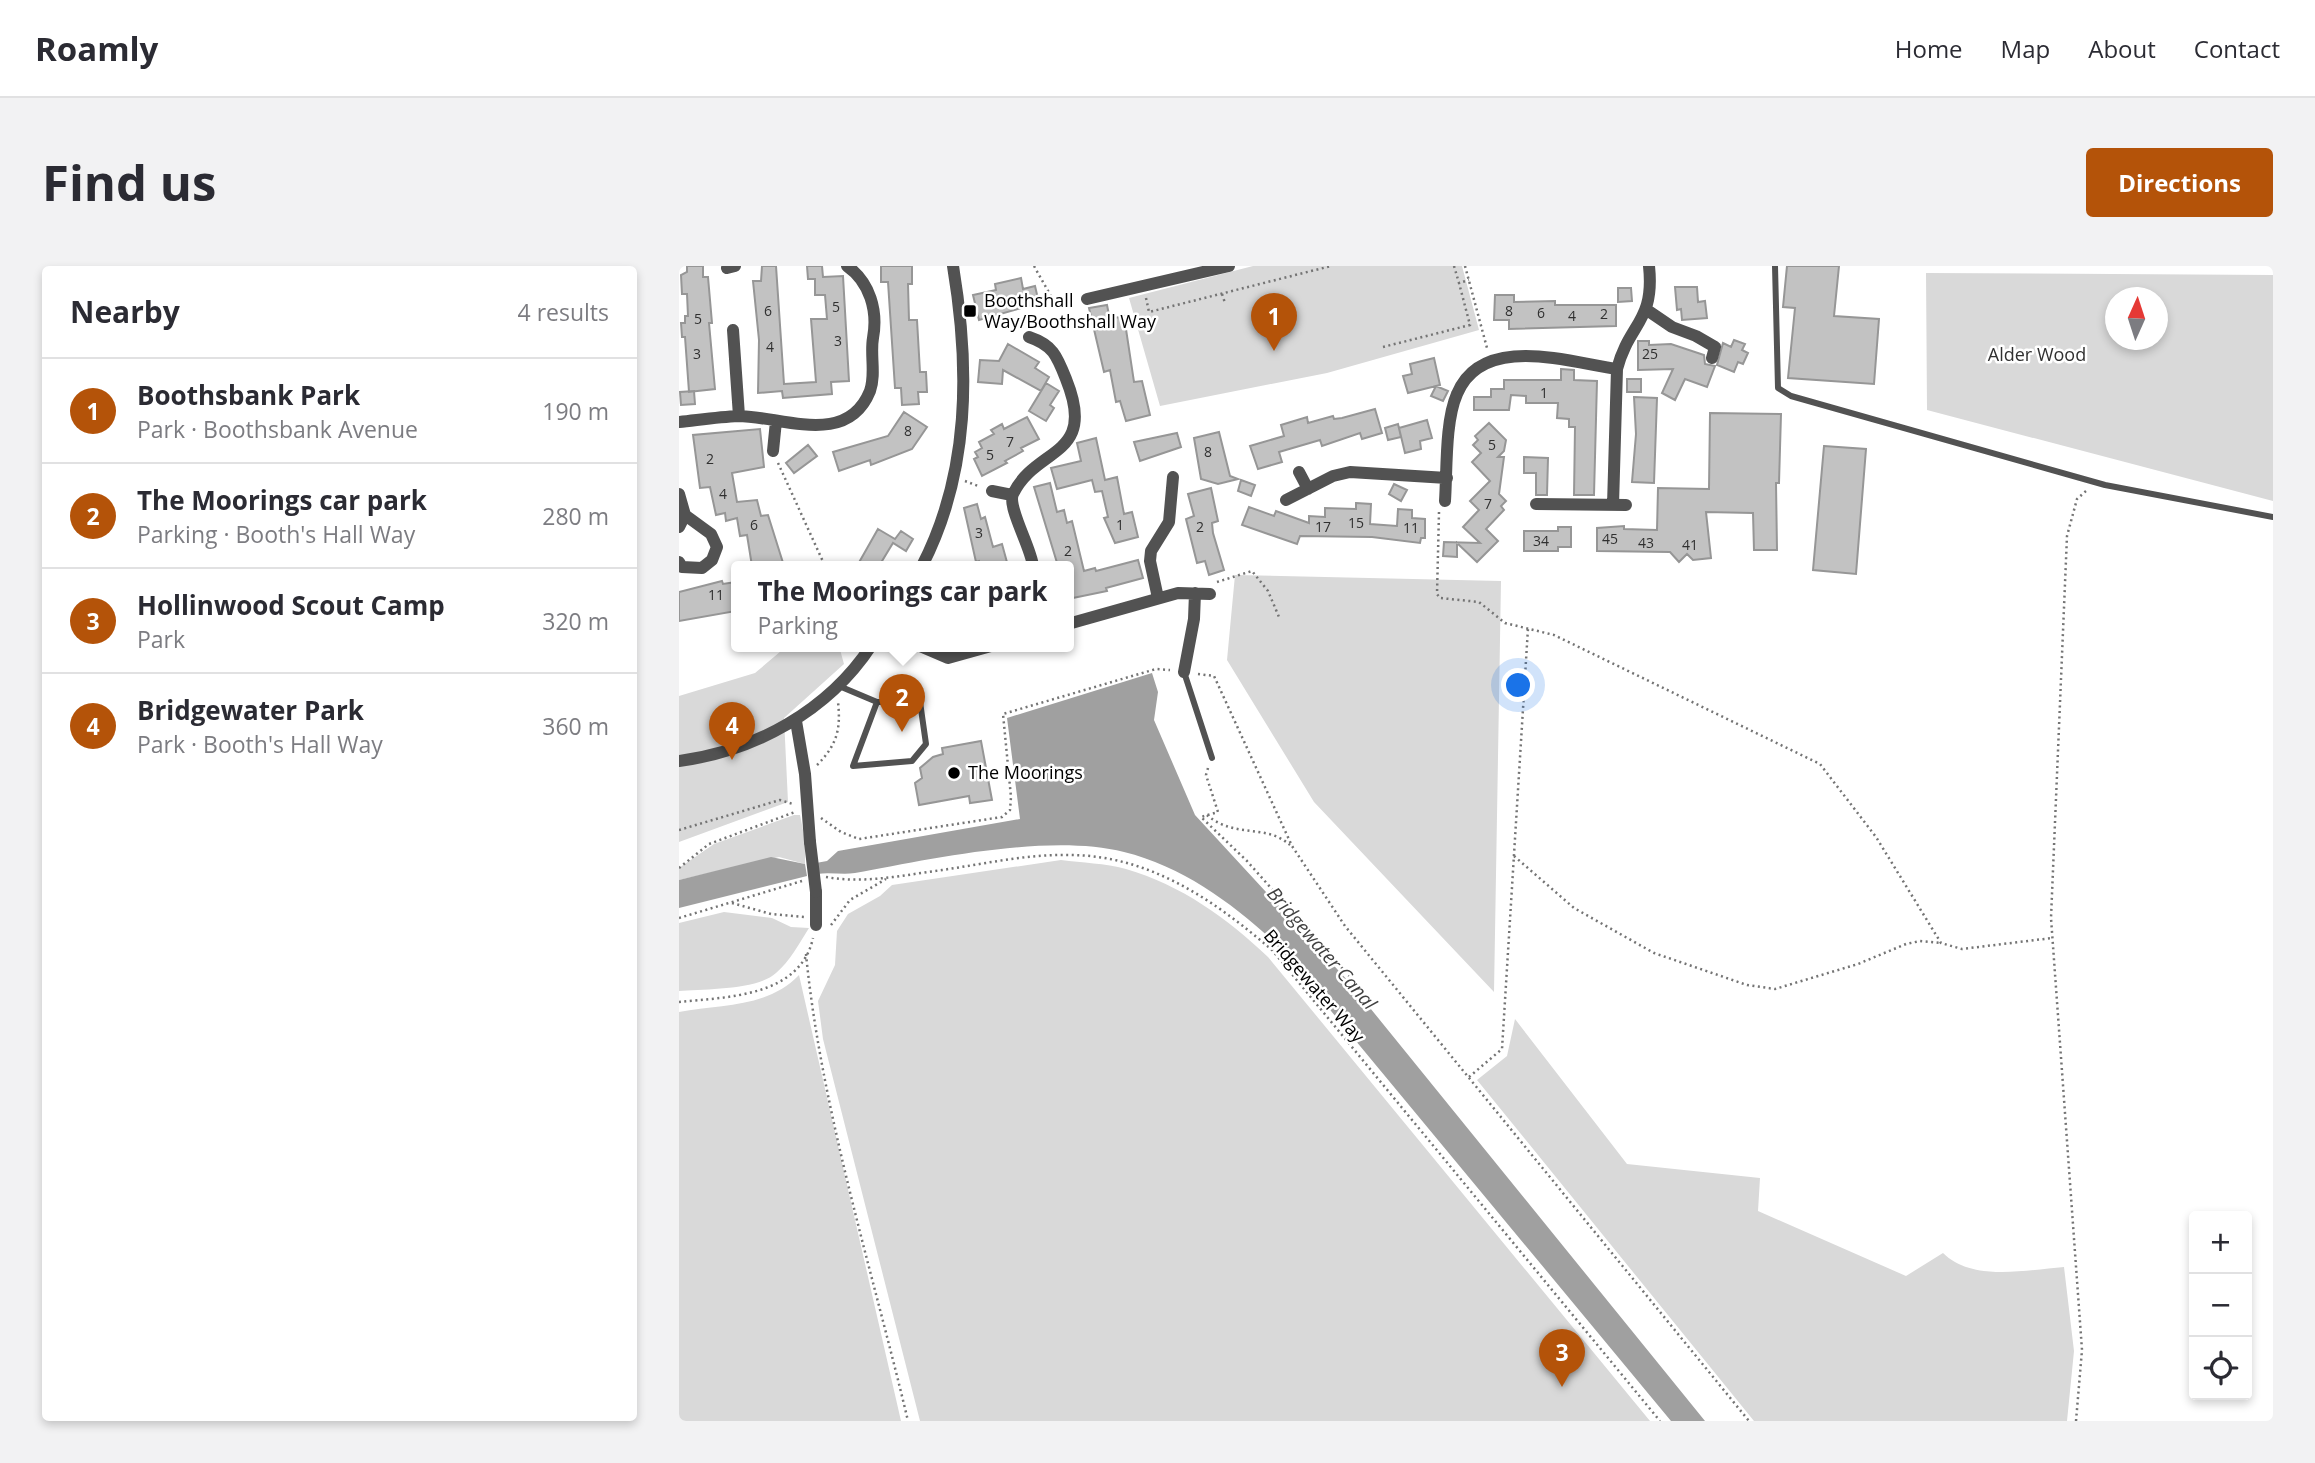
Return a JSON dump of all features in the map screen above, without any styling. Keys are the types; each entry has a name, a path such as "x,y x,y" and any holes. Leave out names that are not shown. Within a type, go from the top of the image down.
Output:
{"street":[{"path":"679,422 739,416 816,427 842,421 858,408 870,391 876,323 867,289 847,266"},
{"path":"925,561 937,537 955,477 963,403 963,353 953,266"},
{"path":"1087,299 1229,266"},
{"path":"1536,504 1619,505 1618,369 1622,351 1647,310 1649,266"},
{"path":"1647,310 1672,327 1696,336 1715,348 1712,358"},
{"path":"733,330 739,416"},
{"path":"1029,337 1054,341 1074,402 1073,426 1060,450 1029,473 1012,495 1011,506 1030,545 1032,561"},
{"path":"1445,501 1457,394 1476,370 1491,361 1525,356 1618,369"},
{"path":"773,451 776,421"},
{"path":"1299,472 1308,489"},
{"path":"1286,500 1333,475 1350,472 1447,478"},
{"path":"1159,598 1150,561 1151,551 1169,522 1165,498 1173,477"},
{"path":"992,491 1012,495"},
{"path":"679,494 685,515 711,534 717,547 712,560 702,568 682,567 679,562"},
{"path":"679,527 685,515"},
{"path":"1184,672 1194,619 1195,593"},
{"path":"1074,622 1159,598 1195,593 1210,594"},
{"path":"679,761 738,748 796,721 856,670 867,652"},
{"path":"934,652 948,658 970,652"},
{"path":"796,721 809,809 817,922"}],"lane":[{"path":"1775,266 1778,388 1791,396 2105,485 2273,517"},
{"path":"1184,672 1212,758"},
{"path":"838,685 877,702 920,702 926,744 912,761 853,766 877,702"}],"path":[{"path":"1034,266 1052,298 1067,302 1087,299"},
{"path":"1143,288 1149,312 1331,266"},
{"path":"1383,347 1470,325 1454,266"},
{"path":"1465,266 1491,361"},
{"path":"1458,283 1469,280"},
{"path":"1222,294 1224,303"},
{"path":"773,451 823,561"},
{"path":"955,477 992,491"},
{"path":"2076,1421 2082,1350 2052,938 2067,536 2077,499 2089,488 2105,485"},
{"path":"1445,501 1439,509 1437,594 1440,598 1479,602 1505,623 1554,635 1821,764 1876,837 1941,943"},
{"path":"1210,594 1219,579 1252,572 1268,591 1279,617"},
{"path":"1468,1078 1501,1049 1528,628"},
{"path":"679,830 780,800 809,809 841,832 859,839 1002,817 1010,810 1011,797 1003,714 1156,668 1214,676 1292,846 1345,926 1749,1421"},
{"path":"805,774 834,745 841,720 838,685"},
{"path":"1212,758 1206,775 1218,812 1201,817 1247,861 1349,976"},
{"path":"679,868 709,844 809,809"},
{"path":"1207,815 1230,830 1280,836 1292,846"},
{"name":"Bridgewater Way","path":"823,876 843,880 889,877 1038,856 1071,855 1137,866 1206,897 1272,950 1660,1421"},
{"path":"1514,856 1574,908 1654,953 1747,985 1775,989 1858,964 1920,941 1962,949 2052,938"},
{"path":"732,903 771,914 833,924 850,901 889,877"},
{"path":"679,918 814,885"},
{"path":"679,1002 770,988 795,970 806,954 817,922"},
{"path":"806,954 811,1007 842,1156 908,1421"}],"green space":[{"path":"1253,266 1462,266 1479,330 1327,373 1160,406 1129,298"},
{"name":"Alder Wood","path":"1926,273 2273,275 2273,501 1927,410"},
{"path":"1235,575 1501,581 1494,992 1314,802 1227,660"},
{"path":"780,652 841,652 844,664 784,718 788,802 679,842 679,696 755,673"},
{"path":"800,815 805,840 805,864 779,857 679,880 679,868 714,844"},
{"path":"1061,860 1118,867 1166,884 1220,916 1268,957 1650,1421 920,1421 823,1039 818,1001 835,965 837,931 848,914 880,896 892,885"},
{"path":"724,912 772,918 791,927 809,928 786,963 768,979 730,988 679,991 679,923"},
{"path":"799,975 901,1421 679,1421 679,1012 758,999 787,986"},
{"path":"1515,1019 1627,1164 1760,1178 1758,1211 1906,1276 1943,1253 1955,1262 1984,1271 2017,1272 2064,1267 2074,1351 2067,1421 1754,1421 1477,1080 1507,1056"}],"shaded area":[{"path":"1152,673 1158,692 1154,720 1195,815 1349,982 1705,1421 1671,1421 1273,941 1204,887 1145,858 1094,847 1061,845 990,850 855,873 817,874 816,863 827,861 838,851 1020,819 1007,718"},
{"path":"771,857 805,864 807,876 679,908 679,880"}],"building":[{"path":"687,266 703,266 703,277 708,277 715,389 689,392 685,337 682,337 681,323 685,323 685,316 688,316 687,294 682,294 681,275 687,272"},
{"path":"762,266 776,266 784,384 816,382 811,319 827,319 825,295 815,295 815,279 808,279 807,266 822,266 823,277 843,276 849,381 831,382 832,394 783,398 782,391 758,393 759,340 753,281 761,281"},
{"path":"881,266 912,266 912,284 908,284 909,320 917,320 920,372 926,372 927,392 918,392 919,404 902,405 901,388 895,388 888,282 881,282"},
{"path":"1787,266 1839,266 1834,316 1879,319 1874,384 1788,378 1795,308 1783,307"},
{"path":"1021,278 1023,289 1035,286 1039,303 979,320 973,295 996,290 995,284"},
{"path":"1675,287 1697,287 1698,302 1705,301 1707,318 1682,320 1681,309 1677,310"},
{"path":"1618,288 1631,288 1632,301 1618,302"},
{"path":"1495,295 1514,295 1514,302 1555,301 1555,305 1616,305 1616,326 1509,329 1509,320 1494,320"},
{"path":"1107,305 1109,315 1114,314 1115,318 1124,316 1134,382 1142,381 1150,415 1126,421 1120,401 1116,402 1110,370 1104,372 1089,308"},
{"path":"1734,340 1745,344 1742,350 1748,353 1743,364 1738,362 1734,372 1717,365 1723,343 1731,347"},
{"path":"1638,341 1649,341 1649,345 1671,344 1704,355 1705,364 1715,366 1707,387 1685,379 1675,400 1662,393 1673,369 1638,370"},
{"path":"1008,344 1039,362 1035,368 1049,377 1041,391 1003,370 1002,384 978,382 980,360 999,361"},
{"path":"1434,358 1440,385 1408,393 1403,376 1412,374 1410,364"},
{"path":"1561,369 1574,370 1574,380 1597,381 1594,495 1574,495 1575,427 1569,427 1569,419 1557,418 1558,403 1526,403 1526,396 1511,395 1509,410 1474,410 1474,397 1491,397 1491,389 1504,389 1504,380 1561,380"},
{"path":"1627,379 1641,379 1641,392 1627,392"},
{"path":"1046,383 1059,391 1050,405 1054,408 1046,421 1029,411"},
{"path":"1436,386 1448,391 1443,401 1431,396"},
{"path":"694,391 695,404 681,405 680,392"},
{"path":"1634,397 1657,398 1654,483 1632,482 1636,434"},
{"path":"1375,409 1382,433 1362,439 1360,433 1322,446 1320,440 1279,452 1282,462 1258,469 1250,446 1284,436 1281,425 1307,417 1308,423"},
{"path":"904,412 927,427 912,449 871,465 870,460 839,471 833,452 888,436"},
{"path":"1710,413 1781,414 1779,483 1776,483 1777,550 1754,550 1753,513 1706,512 1711,558 1693,560 1687,554 1679,562 1670,552 1597,551 1597,528 1624,526 1624,529 1657,530 1658,488 1709,489"},
{"path":"1027,417 1039,439 1021,448 1023,451 1005,461 1007,463 982,476 974,459 978,457 975,452 982,448 979,442 994,434 991,430 1002,424 1004,429"},
{"path":"1427,420 1432,438 1420,441 1421,449 1405,453 1399,428"},
{"path":"1489,423 1506,440 1504,451 1498,457 1504,457 1499,494 1506,501 1501,506 1504,510 1486,529 1498,541 1477,562 1457,543 1457,557 1443,556 1444,542 1480,543 1463,527 1479,510 1470,501 1490,481 1472,462 1481,453 1473,445 1478,440 1475,436"},
{"path":"1398,424 1401,437 1388,440 1385,428"},
{"path":"760,429 764,467 732,473 737,502 757,500 761,516 768,515 782,561 751,561 747,535 740,536 737,518 726,521 725,513 716,515 710,487 700,488 693,435"},
{"path":"1219,432 1230,476 1238,479 1218,484 1201,479 1194,438"},
{"path":"1177,433 1181,447 1140,461 1134,442"},
{"path":"1096,438 1105,480 1117,477 1124,514 1132,512 1138,537 1115,543 1104,518 1108,517 1102,491 1095,492 1092,480 1057,489 1051,468 1081,461 1077,443"},
{"path":"808,445 817,456 794,473 786,463"},
{"path":"1824,446 1866,449 1856,574 1813,570"},
{"path":"1524,457 1548,458 1547,495 1536,495 1536,473 1524,473"},
{"path":"1241,480 1255,485 1251,496 1238,491"},
{"path":"1050,483 1057,512 1064,510 1067,523 1072,521 1084,571 1095,568 1096,571 1138,560 1143,578 1106,588 1107,591 1074,598 1074,561 1056,561 1034,487"},
{"path":"1394,484 1407,490 1401,501 1389,494"},
{"path":"1211,488 1218,521 1212,523 1213,533 1224,570 1209,575 1205,561 1197,563 1186,519 1194,516 1188,494"},
{"path":"1356,503 1371,504 1370,524 1397,526 1398,509 1412,510 1412,518 1425,519 1425,538 1421,538 1420,543 1372,537 1300,536 1297,544 1242,525 1249,507 1274,516 1276,511 1309,523 1309,516 1325,517 1325,508 1356,509"},
{"path":"977,504 981,519 985,517 993,547 1002,544 1007,561 976,561 964,508"},
{"path":"1558,527 1571,527 1571,547 1558,547 1558,551 1524,551 1524,531 1558,531"},
{"path":"878,529 895,539 901,531 913,539 906,551 893,543 882,561 860,561"},
{"path":"722,581 723,584 731,583 731,612 679,621 679,592"},
{"name":"The Moorings","path":"981,741 992,800 970,803 969,796 919,805 915,783 922,778 920,768 933,757 943,754 942,748"}],"place":[{"name":"Boothshall Way/Boothshall Way","path":"970,311"},
{"name":"Boothsbank Park","path":"1274,351"},
{"name":"The Moorings car park","path":"902,732"},
{"name":"Bridgewater Park","path":"732,760"},
{"name":"The Moorings","path":"954,773"},
{"name":"Hollinwood Scout Camp","path":"1562,1387"}],"water label":[{"name":"Bridgewater Canal","path":"1322,948"}]}
